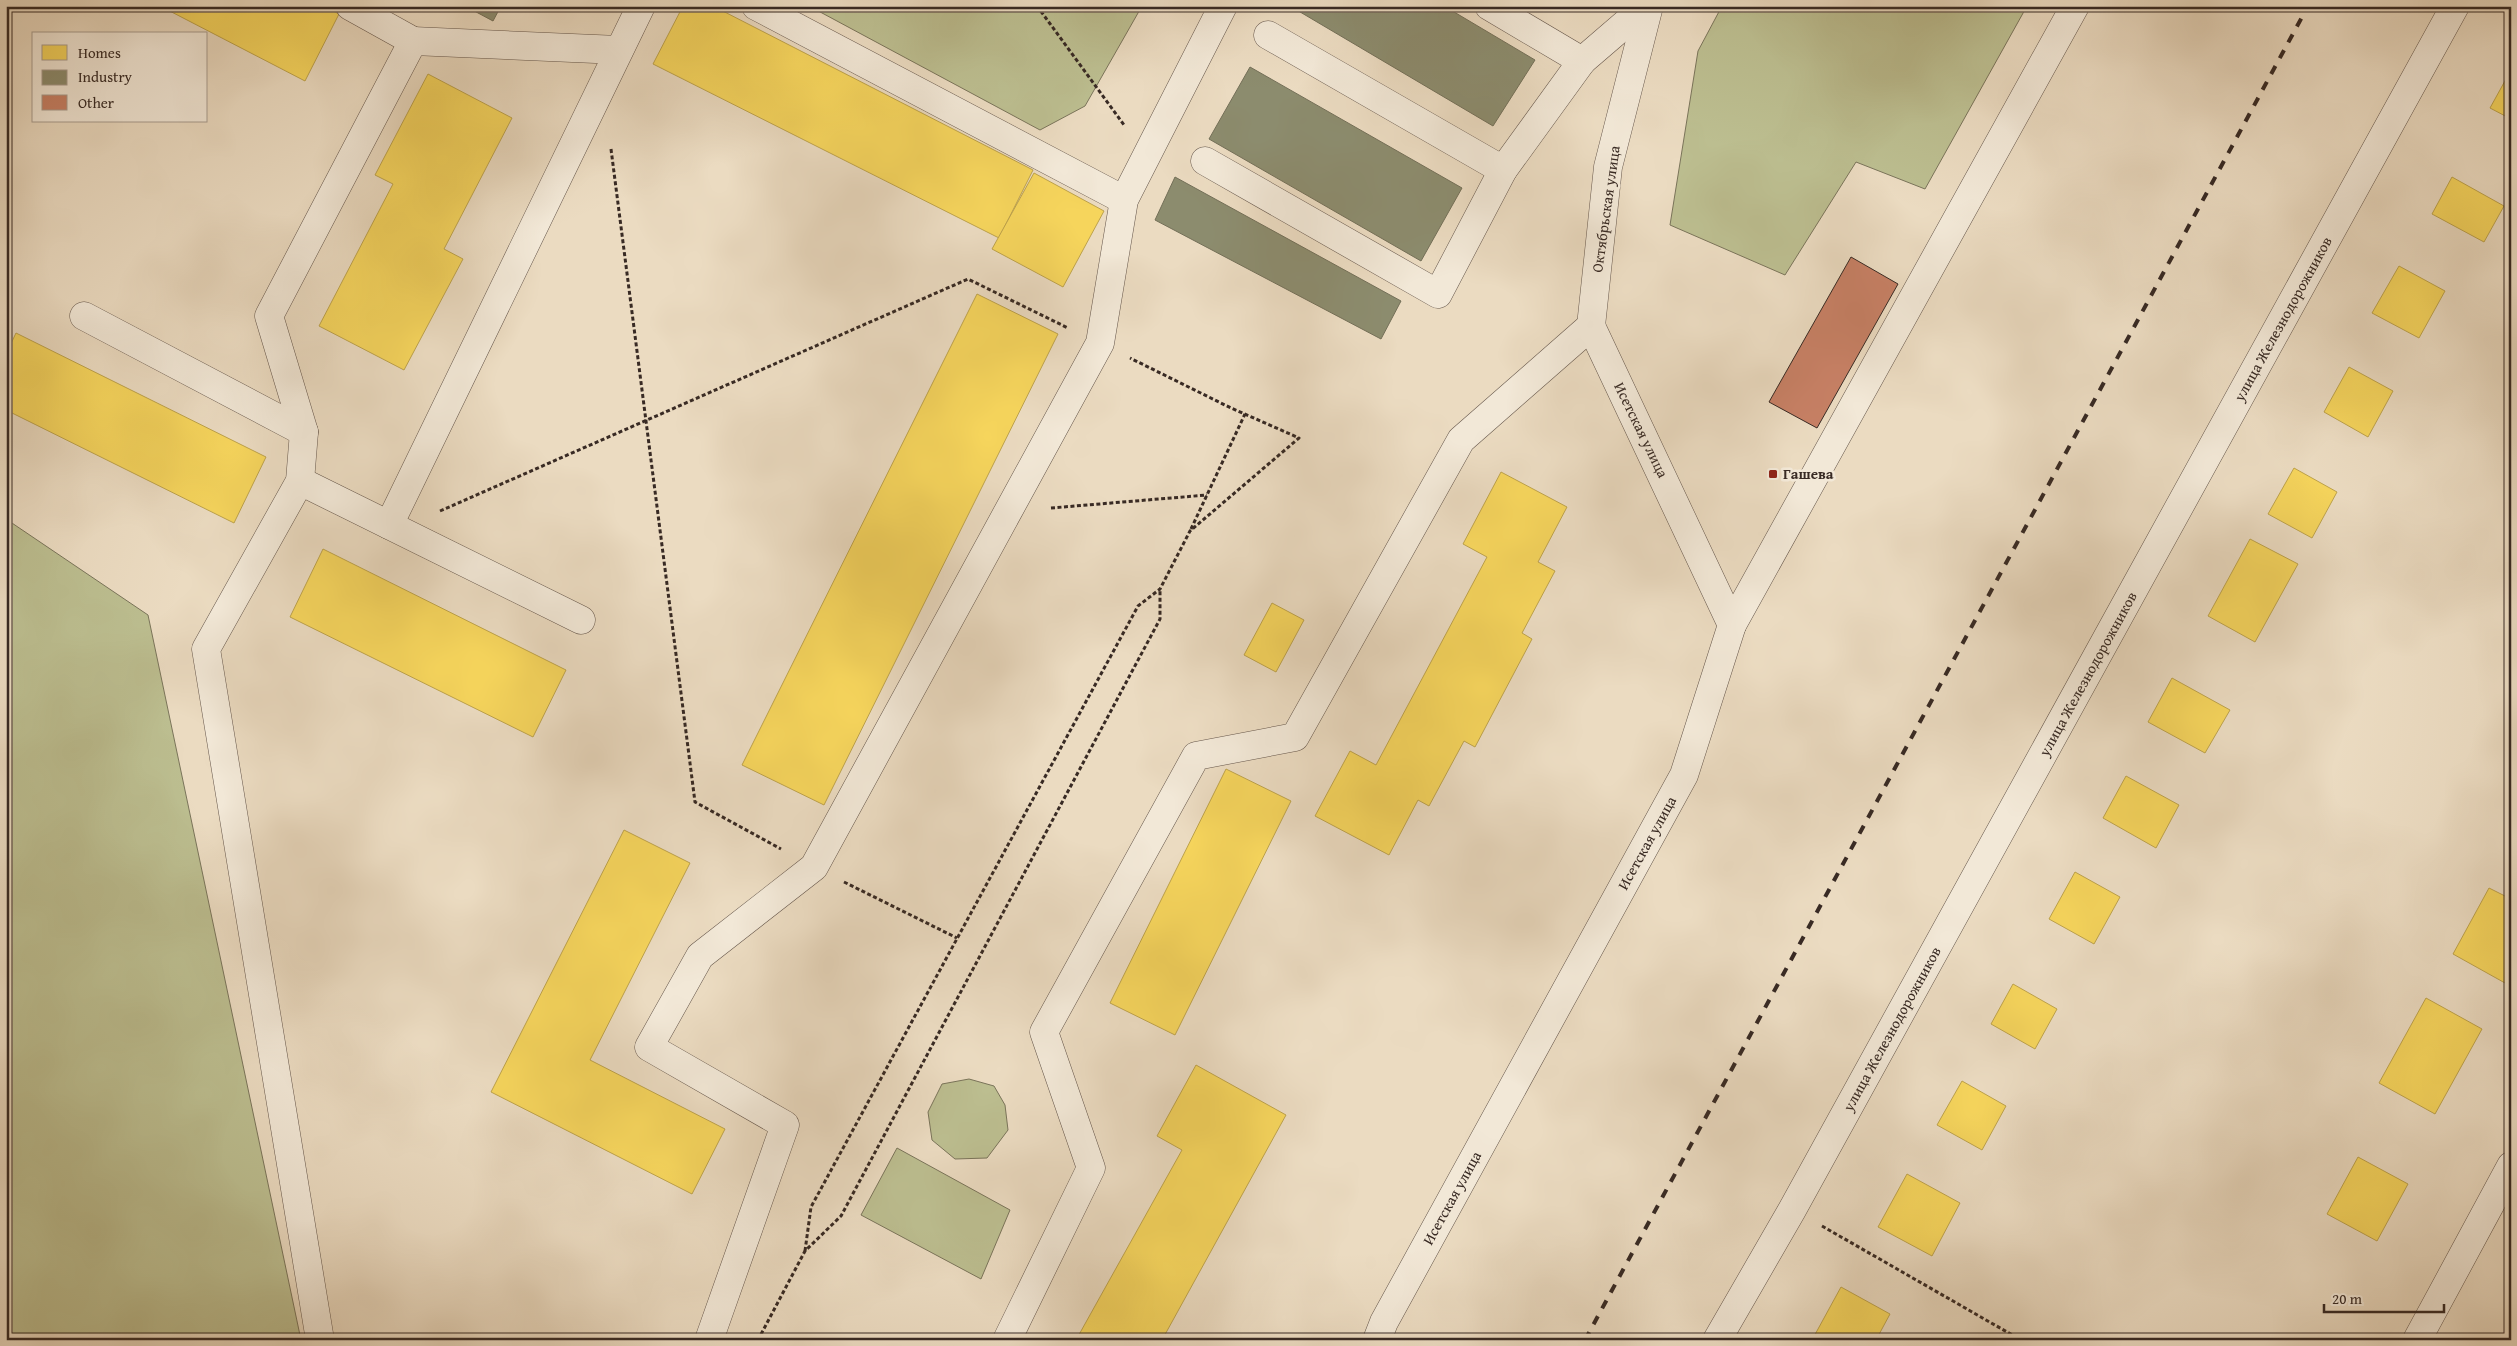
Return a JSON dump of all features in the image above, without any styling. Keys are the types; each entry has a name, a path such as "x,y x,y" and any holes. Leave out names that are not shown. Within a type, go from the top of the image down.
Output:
{"street":[{"path":"350,6 413,41 620,50"},
{"path":"394,528 641,6"},
{"path":"756,6 1124,200"},
{"path":"709,1340 784,1125 649,1047 700,956 814,867 1100,343 1124,200 1148,157 1223,6"},
{"path":"1489,6 1582,61"},
{"path":"1205,161 1438,294 1503,170 1582,61 1648,6"},
{"name":"Октябрьская улица","path":"1590,326 1608,167 1648,6"},
{"path":"1732,625 2075,6"},
{"name":"улица Железнодорожников","path":"1717,1340 1792,1210 2455,6"},
{"path":"1268,35 1503,170"},
{"path":"320,1340 206,648 300,481 304,432 268,316 413,41"},
{"path":"84,316 304,432"},
{"path":"1006,1340 1091,1168 1044,1032 1196,756 1296,737 1461,440 1590,326"},
{"name":"Исетская улица","path":"1376,1340 1384,1322 1684,775 1732,625 1590,326"},
{"path":"300,481 581,620"},
{"path":"2417,1340 2511,1166"}],"path":[{"path":"1037,6 1148,157"},
{"path":"610,143 694,802 814,867 957,938"},
{"path":"394,528 968,279 1245,414 1299,438 1190,531"},
{"path":"805,1251 811,1208 1138,606 1160,589 1190,531 1245,414"},
{"path":"1008,512 1207,495"},
{"path":"758,1340 805,1251 841,1216 846,1207 1160,619 1160,589"},
{"path":"1792,1210 2021,1340"}],"green space":[{"path":"809,6 1142,6 1085,106 1040,130"},
{"path":"1722,6 2027,6 1925,189 1856,162 1785,275 1670,225 1698,51"},
{"path":"6,519 148,615 301,1340 6,1340"},
{"path":"969,1079 994,1086 1005,1105 1008,1130 987,1158 955,1159 932,1140 928,1112 942,1084"},
{"path":"897,1148 1010,1210 981,1279 861,1215"}],"building: Homes":[{"path":"160,6 324,6 339,14 305,81"},
{"path":"683,6 713,6 1033,170 999,238 653,64"},
{"path":"2511,70 2511,119 2490,108"},
{"path":"428,74 512,118 444,249 463,259 404,370 319,326 393,184 375,175"},
{"path":"1034,173 1104,211 1063,287 992,249"},
{"path":"2452,177 2504,206 2484,242 2432,214"},
{"path":"2399,266 2445,291 2419,338 2372,313"},
{"path":"977,294 1058,334 824,805 742,765"},
{"path":"16,333 266,457 234,523 6,410 6,354"},
{"path":"2349,367 2393,391 2368,437 2324,412"},
{"path":"2294,468 2337,492 2312,538 2268,514"},
{"path":"1501,472 1567,507 1538,562 1555,571 1522,633 1532,639 1475,747 1464,741 1429,806 1418,800 1389,855 1315,816 1350,751 1376,765 1487,557 1463,544"},
{"path":"2250,539 2298,564 2255,642 2208,616"},
{"path":"323,549 566,670 533,737 290,617"},
{"path":"1272,603 1304,620 1276,672 1244,655"},
{"path":"2172,678 2230,710 2205,753 2148,722"},
{"path":"1226,769 1291,801 1175,1035 1110,1003"},
{"path":"2126,776 2179,805 2156,848 2103,818"},
{"path":"624,830 690,863 590,1060 725,1129 692,1194 491,1092"},
{"path":"2075,872 2120,897 2094,944 2049,919"},
{"path":"2489,888 2511,899 2511,972 2505,983 2453,954"},
{"path":"2013,984 2057,1009 2035,1049 1991,1024"},
{"path":"2426,998 2482,1029 2435,1114 2379,1083"},
{"path":"1196,1065 1286,1115 1162,1340 1076,1340 1182,1150 1157,1136"},
{"path":"1962,1081 2006,1106 1982,1150 1937,1125"},
{"path":"2358,1157 2408,1184 2377,1241 2327,1214"},
{"path":"1907,1174 1960,1203 1932,1256 1878,1227"},
{"path":"1841,1287 1890,1314 1876,1340 1812,1340"}],"building: Industry":[{"path":"465,6 501,6 493,21"},
{"path":"1290,6 1444,6 1535,60 1493,126"},
{"path":"1250,67 1462,188 1421,261 1209,139"},
{"path":"1175,177 1401,301 1381,339 1155,220"}],"building: Other":[{"path":"1851,257 1898,284 1817,428 1769,402"}],"railway":[{"path":"1585,1340 2308,6"}],"place":[{"name":"Гашева","path":"1773,474"}]}
